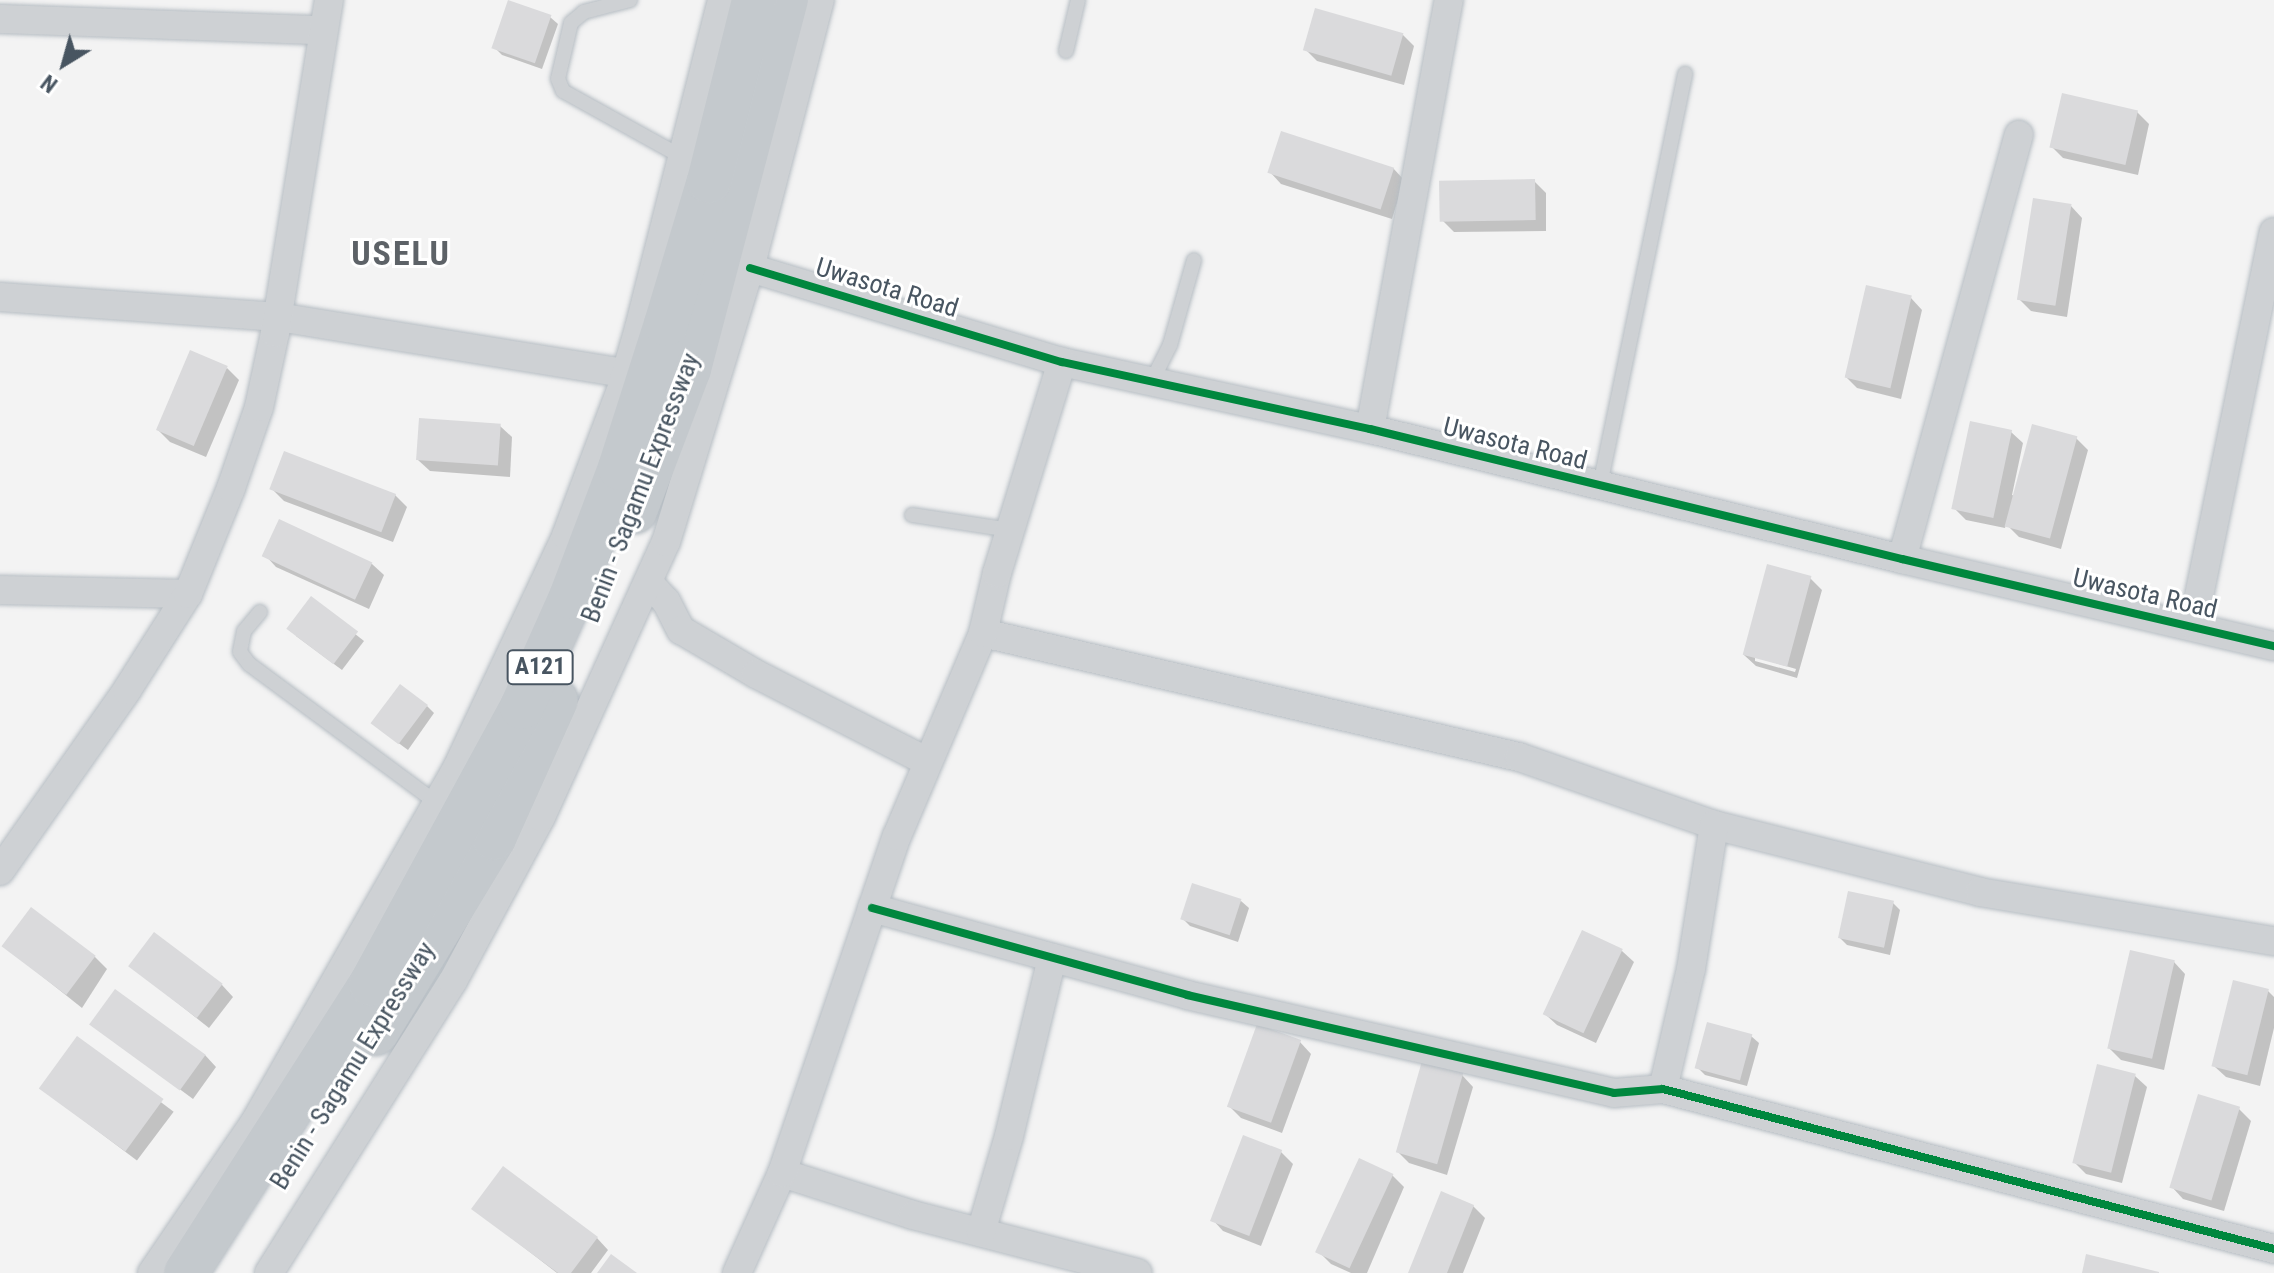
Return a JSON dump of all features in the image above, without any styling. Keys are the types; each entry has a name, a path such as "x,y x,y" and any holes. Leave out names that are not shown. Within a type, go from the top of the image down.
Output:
{"highway":[{"name":"A121","path":"186,1273 371,984 522,707 571,597 620,468 709,181 754,0"},
{"name":"Benin - Sagamu Expressway","path":"220,1273 328,1110 494,838 571,668 689,369 786,0"}],"street":[{"path":"0,871 127,690 188,594 259,407 278,317 321,30 329,0"},
{"path":"152,1273 255,1122 457,768 566,536 625,373 722,0"},
{"path":"269,1273 453,981 541,817 666,542 750,268 820,0"},
{"path":"1370,429 1449,0"},
{"path":"0,19 321,30"},
{"path":"1902,559 2019,135"},
{"path":"2193,625 2274,232"},
{"name":"Uwasota Road","path":"750,268 1062,362 1370,429 2274,646"},
{"path":"0,297 278,317 625,373"},
{"path":"737,1273 782,1173 872,908 928,762 983,633 1010,530 1062,362"},
{"path":"648,582 666,601 681,630 756,674 928,762"},
{"path":"0,590 188,594"},
{"path":"983,633 1519,757 1714,825 1980,892 2274,941"},
{"path":"1663,1089 1691,969 1714,825"},
{"path":"872,908 1187,995 1614,1093 1663,1089 2274,1249"},
{"path":"981,1232 1009,1136 1052,958"},
{"path":"782,1173 981,1232 1138,1273"}],"lane":[{"path":"630,0 584,12 571,23 558,79 563,91 682,157"},
{"path":"1066,51 1078,0"},
{"path":"1600,485 1685,74"},
{"path":"1152,381 1170,345 1194,260"},
{"path":"912,515 1010,530"},
{"path":"260,612 244,631 240,652 249,664 437,803"}],"building":[{"path":"508,0 551,15 535,63 491,48"},
{"path":"1315,8 1403,33 1391,76 1303,50"},
{"path":"2062,93 2138,111 2125,165 2049,148"},
{"path":"1281,131 1394,168 1381,210 1267,173"},
{"path":"1535,179 1536,220 1440,222 1439,181"},
{"path":"2033,198 2072,204 2055,306 2017,300"},
{"path":"1866,285 1912,296 1890,388 1845,378"},
{"path":"190,350 228,366 194,446 156,430"},
{"path":"419,418 501,424 498,466 416,460"},
{"path":"1970,421 2012,430 1993,518 1951,509"},
{"path":"2032,424 2077,436 2050,539 2005,526"},
{"path":"284,451 396,494 381,532 269,489"},
{"path":"279,519 372,563 355,600 262,556"},
{"path":"1767,564 1811,576 1787,667 1743,655"},
{"path":"311,596 358,632 333,664 286,629"},
{"path":"400,684 428,705 398,744 371,723"},
{"path":"1192,883 1241,899 1230,935 1180,919"},
{"path":"1848,891 1894,901 1884,948 1838,938"},
{"path":"31,907 96,956 66,995 2,946"},
{"path":"1582,930 1623,949 1583,1033 1543,1014"},
{"path":"154,932 223,984 197,1018 128,966"},
{"path":"2130,950 2175,960 2152,1059 2107,1048"},
{"path":"2233,980 2269,989 2247,1075 2211,1066"},
{"path":"115,989 206,1055 180,1090 89,1025"},
{"path":"1707,1022 1752,1034 1740,1081 1695,1068"},
{"path":"1257,1024 1301,1040 1271,1123 1227,1107"},
{"path":"77,1036 164,1099 125,1151 39,1089"},
{"path":"1422,1061 1463,1073 1437,1164 1396,1152"},
{"path":"2097,1064 2136,1074 2111,1173 2072,1163"},
{"path":"2198,1094 2240,1107 2211,1201 2169,1188"},
{"path":"1243,1135 1282,1150 1249,1236 1210,1221"},
{"path":"1359,1158 1393,1174 1349,1268 1315,1252"},
{"path":"503,1166 598,1237 571,1273 558,1273 471,1209"},
{"path":"1441,1191 1474,1205 1447,1273 1408,1273"},
{"path":"611,1254 637,1273 597,1273"},
{"path":"2086,1254 2159,1272 2159,1273 2082,1273"}],"cycle path":[{"path":"750,268 1062,362 1370,429 2274,646"},
{"path":"872,908 1187,995 1614,1093 1663,1089 2274,1249"}],"district":[{"name":"USELU","path":"401,254"}]}
